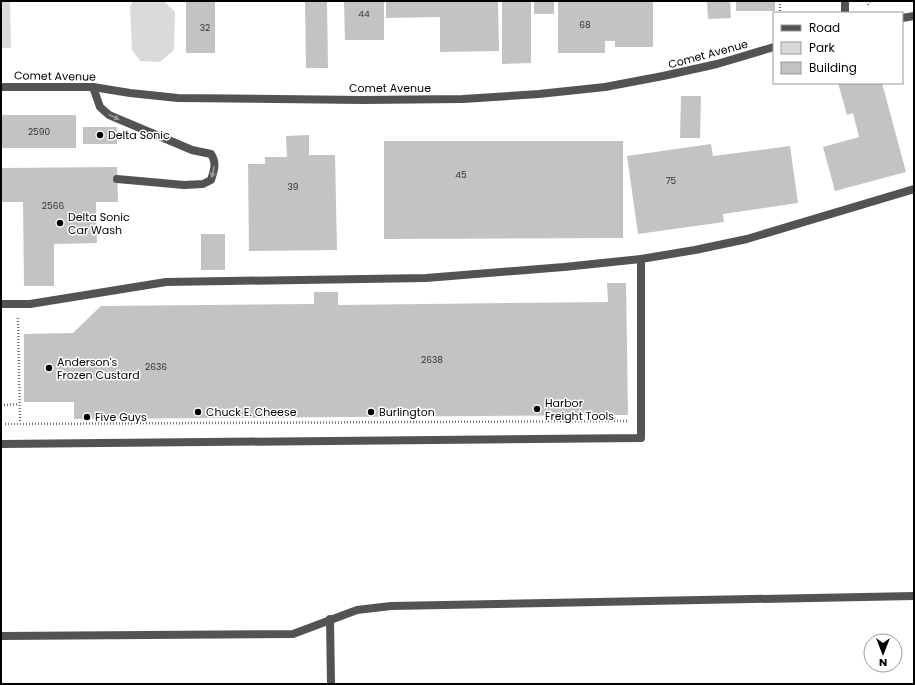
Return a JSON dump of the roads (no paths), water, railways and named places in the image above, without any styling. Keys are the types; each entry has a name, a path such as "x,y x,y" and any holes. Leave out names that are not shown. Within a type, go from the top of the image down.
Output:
{"street":[{"path":"845,1 845,12"},
{"path":"903,18 914,16"},
{"name":"Comet Avenue","path":"1,87 93,86 130,93 178,98 363,100 471,98 539,94 605,86 663,76 717,64 773,47"},
{"path":"93,86 100,107 109,115 192,150 211,154 215,159 215,166 211,180 203,184 184,185 117,179"},
{"path":"1,304 30,304 166,282 426,278 556,268 641,259 695,250 747,238 914,189"},
{"path":"1,444 640,438 641,259"},
{"path":"1,636 293,634 357,610 392,606 914,596"},
{"path":"330,619 331,684"}],"place":[{"name":"Delta Sonic","path":"100,135"},
{"name":"Delta Sonic Car Wash","path":"60,223"},
{"name":"Anderson's Frozen Custard","path":"49,368"},
{"name":"Harbor Freight Tools","path":"537,409"},
{"name":"Chuck E. Cheese","path":"198,412"},
{"name":"Burlington","path":"371,412"},
{"name":"Five Guys","path":"87,417"}]}
